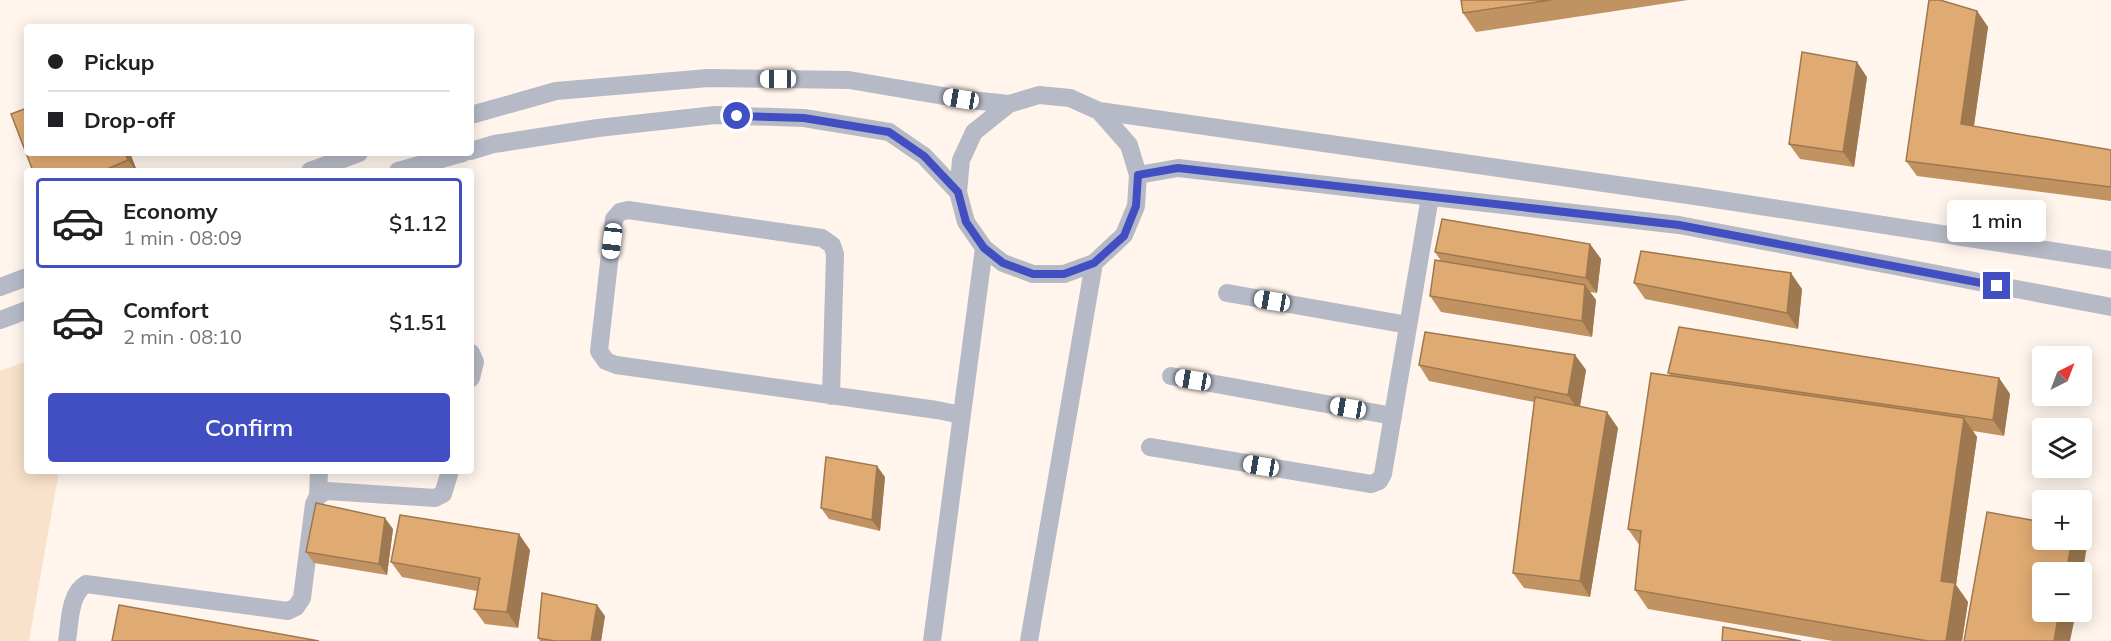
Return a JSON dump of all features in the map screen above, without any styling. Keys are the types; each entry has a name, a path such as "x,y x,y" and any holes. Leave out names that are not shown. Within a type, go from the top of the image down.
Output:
{"street":[{"path":"474,114 556,91 708,78 849,80 961,99 1009,104 1040,95 1070,98 1099,111 1695,196 2111,260"},
{"path":"1009,104 975,132 961,160 958,192 966,222 984,248 1003,263 1033,274 1064,274 1094,263 1124,236 1136,206 1138,175 1129,145 1099,111"},
{"path":"474,150 494,144 598,128 715,115 804,118 889,132 924,156 958,192"},
{"path":"318,168 351,156"},
{"path":"410,168 452,156"},
{"path":"1138,175 1178,168 1679,225 2111,307"},
{"path":"1150,447 1371,484 1379,481 1383,474 1430,197"},
{"path":"831,396 836,254 832,245 822,238 628,210 620,212 614,219 599,351 606,361 616,365 961,415"},
{"path":"932,641 984,248"},
{"path":"1029,641 1094,263"},
{"path":"0,287 24,278"},
{"path":"1227,293 1408,325"},
{"path":"0,320 24,311"},
{"path":"1171,376 1393,416"},
{"path":"67,641 75,596 79,588 86,584 288,611 296,607 302,598 314,504 318,496 319,474"},
{"path":"318,496 327,491 435,498 443,494 449,474"}],"shaded area":[{"path":"24,362 24,474 58,474 29,641 0,641 0,371"}],"building":[{"path":"1461,0 1551,0 1463,13"},
{"path":"1929,0 1940,0 1977,11 1961,124 2111,150 2111,187 1906,161"},
{"path":"1802,52 1857,62 1843,152 1789,144"},
{"path":"24,109 24,148 11,114"},
{"path":"27,156 126,156 128,160 110,168 32,168"},
{"path":"1442,219 1590,244 1586,278 1435,252"},
{"path":"1641,251 1791,273 1787,313 1634,283"},
{"path":"1435,260 1585,285 1582,321 1430,296"},
{"path":"1679,327 1999,378 1993,420 1668,373"},
{"path":"1425,332 1575,355 1568,395 1419,365"},
{"path":"1651,373 1964,418 1941,581 1955,583 1946,641 1928,641 1635,590 1641,531 1628,529"},
{"path":"1535,397 1607,412 1580,581 1513,573"},
{"path":"826,457 877,466 872,520 821,508"},
{"path":"316,503 385,518 379,564 306,552"},
{"path":"1987,512 2032,520 2032,550 2070,550 2068,562 2032,562 2032,622 2057,622 2054,641 1964,641"},
{"path":"400,515 519,534 507,612 474,609 480,578 391,562"},
{"path":"542,593 597,605 591,641 555,641 538,638"},
{"path":"119,605 319,641 112,641"},
{"path":"1723,627 1801,641 1722,641"}],"route":[{"path":"737,116 804,118 889,132 924,156 958,192 966,222 984,248 1003,263 1033,274 1064,274 1094,263 1124,236 1136,206 1138,175 1178,168 1679,225 1997,286"}]}
